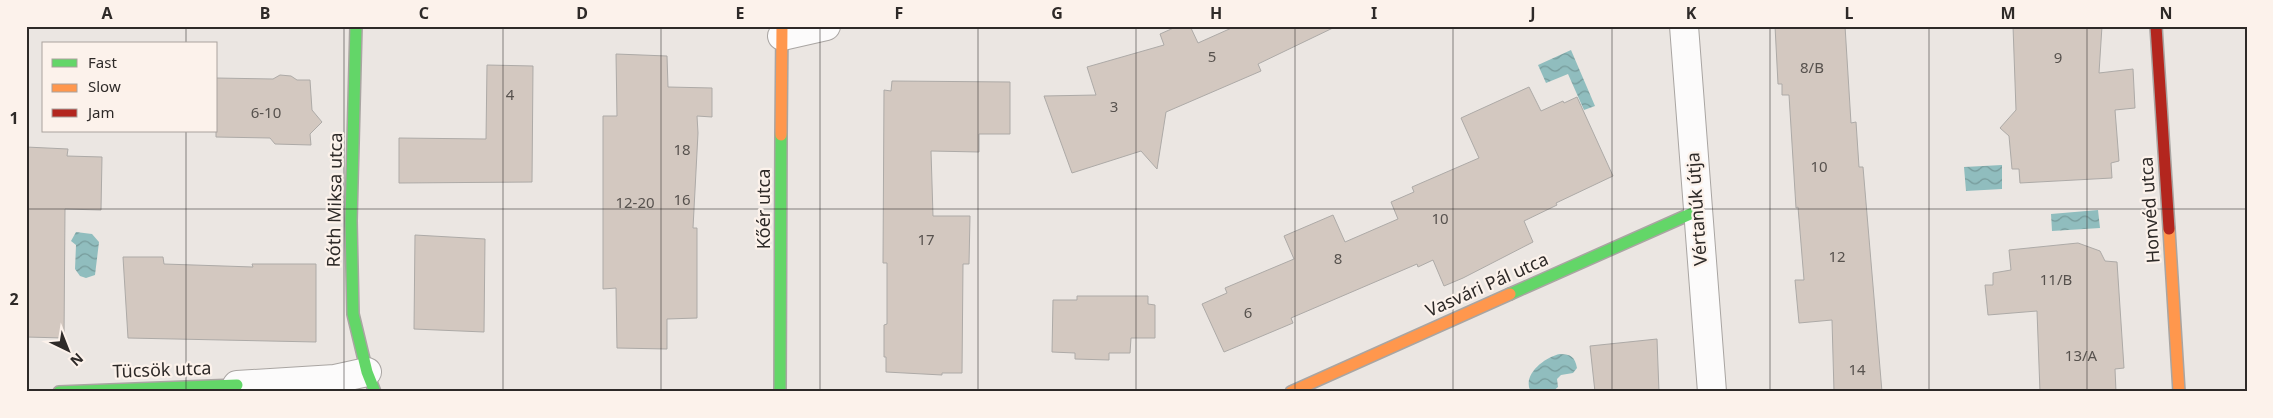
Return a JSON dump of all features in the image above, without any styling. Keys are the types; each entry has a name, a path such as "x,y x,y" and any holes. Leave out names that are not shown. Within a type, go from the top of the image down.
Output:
{"street":[{"name":"Róth Miksa utca","path":"356,26 351,221 353,314 371,382"},
{"path":"782,31 826,26"},
{"name":"Vértanúk útja","path":"1684,26 1712,392"},
{"name":"Honvéd utca","path":"2156,26 2179,392"},
{"name":"Kőér utca","path":"780,392 782,31"},
{"name":"Vasvári Pál utca","path":"1291,392 1697,211"},
{"path":"237,388 335,379 371,382"},
{"name":"Tücsök utca","path":"59,392 237,388"}],"water":[{"path":"1571,50 1595,106 1584,110 1568,74 1546,83 1538,65"},
{"path":"2002,165 2002,189 1966,191 1964,167"},
{"path":"2098,210 2100,228 2052,231 2051,214"},
{"path":"76,232 92,234 99,242 95,275 86,278 80,276 75,269 76,245 71,241"},
{"path":"1560,354 1574,359 1577,368 1573,373 1561,375 1557,379 1558,387 1552,392 1546,389 1543,392 1530,390 1529,384 1532,372 1542,362"}],"building":[{"path":"1178,26 1190,26 1198,43 1236,26 1337,26 1258,64 1261,71 1166,112 1157,169 1141,151 1072,173 1044,96 1096,95 1087,67 1164,45 1160,34"},
{"path":"1775,26 1845,26 1851,123 1856,122 1859,167 1863,167 1882,392 1834,392 1832,320 1799,323 1795,280 1804,280 1798,207 1796,208 1789,95 1782,95 1782,84 1778,84"},
{"path":"2013,26 2102,26 2099,73 2133,69 2135,108 2115,110 2119,161 2111,163 2112,178 2020,183 2019,169 2012,169 2009,136 2000,128 2016,110"},
{"path":"616,54 667,56 668,87 712,88 712,117 697,116 698,133 693,228 697,228 697,318 667,319 667,349 617,348 616,288 603,289 603,116 617,116"},
{"path":"487,65 533,66 532,182 399,183 399,138 486,139"},
{"path":"280,75 291,76 297,80 310,80 312,110 322,122 310,134 311,145 275,144 270,138 216,137 216,132 218,132 218,78 273,79"},
{"path":"892,81 1010,82 1010,134 979,134 979,152 931,151 933,216 970,216 969,264 963,264 962,373 942,373 942,375 886,372 884,325 887,324 887,263 883,263 884,90 891,91"},
{"path":"1529,87 1541,111 1577,97 1613,176 1556,203 1557,205 1524,221 1533,242 1463,278 1444,286 1433,260 1418,267 1417,264 1291,318 1293,323 1224,352 1202,304 1227,293 1225,288 1294,259 1284,236 1333,215 1345,242 1398,219 1391,202 1414,192 1412,187 1479,158 1461,118"},
{"path":"26,147 68,149 67,156 102,157 101,210 65,209 64,338 26,337"},
{"path":"415,235 485,239 484,332 414,329"},
{"path":"2078,243 2100,251 2105,261 2117,262 2124,368 2115,369 2116,392 2040,392 2037,311 1988,315 1985,285 1993,285 1993,273 2011,270 2009,250"},
{"path":"123,257 163,257 164,264 253,267 252,264 316,264 316,342 128,338"},
{"path":"1077,296 1148,296 1148,304 1155,305 1155,338 1131,338 1130,353 1109,353 1109,360 1075,359 1075,353 1052,352 1053,300 1077,300"},
{"path":"1657,339 1659,392 1595,392 1590,346"}],"traffic: fast":[{"path":"356,26 351,221 353,314 367,372 375,392"},
{"path":"780,392 781,135"},
{"path":"1510,294 1697,211"},
{"path":"59,392 237,385"}],"traffic: slow":[{"path":"781,135 782,26"},
{"path":"2169,229 2179,392"},
{"path":"1291,392 1510,294"}],"traffic: jam":[{"path":"2156,26 2169,229"}]}
